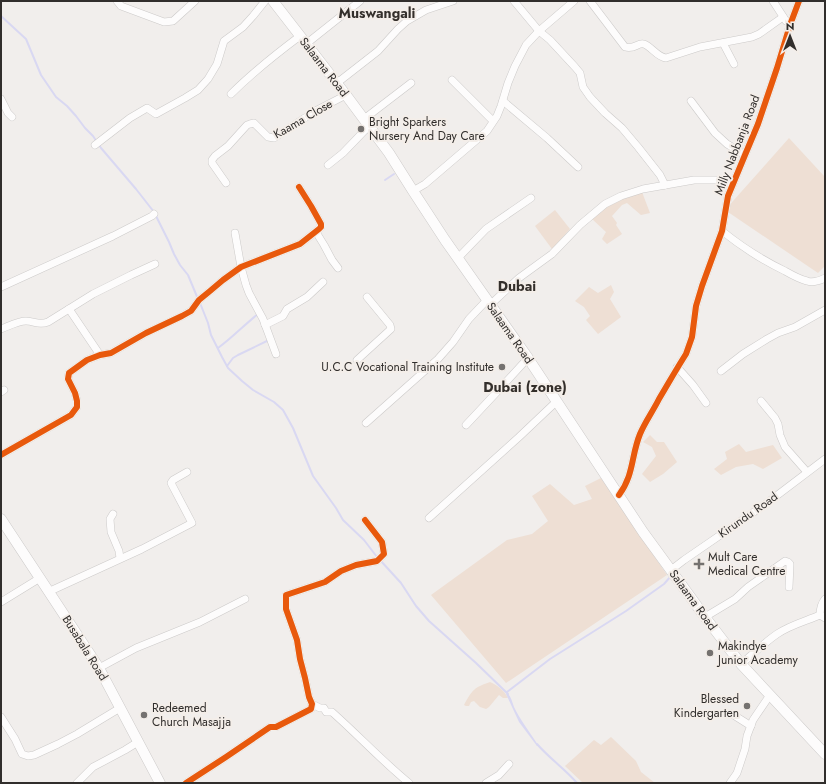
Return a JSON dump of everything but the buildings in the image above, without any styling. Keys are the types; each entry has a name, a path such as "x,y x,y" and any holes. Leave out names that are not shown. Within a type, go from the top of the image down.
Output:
{"main road":[{"name":"Salaama Road","path":"273,1 337,83 393,159 458,258 557,401 643,532 704,617 741,664 825,754"},
{"name":"Busabala Road","path":"1,519 99,668 160,783"}],"street":[{"path":"117,1 120,6 164,22 173,21 194,1"},
{"path":"95,145 130,118 147,108 156,114 198,90 208,79 217,64 224,40 243,27 265,1"},
{"path":"231,94 249,76 275,54 303,40 360,1"},
{"path":"337,83 378,51 407,21 426,10 454,1"},
{"path":"514,1 539,31 550,40 580,72 583,86 590,97 622,128 660,175 665,185"},
{"path":"413,191 425,184 487,131 501,106 515,66 526,46 539,31 574,1"},
{"path":"590,1 624,47 629,48 644,44 663,58 700,46 752,37 759,34 783,17"},
{"path":"773,1 790,26"},
{"name":"Milly Nabbanja Road","path":"619,495 625,487 631,473 636,445 640,433 677,367 686,354 690,344 696,306 722,231 728,196 758,124 799,1"},
{"path":"723,43 734,64"},
{"path":"452,80 493,121"},
{"path":"328,165 343,153 367,123 411,83"},
{"name":"Kaama Close","path":"226,183 212,163 212,160 248,125 254,124 268,137 274,138 317,110 346,95"},
{"path":"1,99 8,113 12,117"},
{"path":"503,101 547,138 578,167"},
{"path":"691,101 716,133 727,144 745,155"},
{"path":"366,424 438,359 453,342 469,319 519,278 552,254 580,225 605,204 621,196 643,189 694,180 720,180 733,184"},
{"path":"1,455 71,415 78,407 68,379 69,373 87,360 111,353 146,333 177,319 191,311 199,300 241,267 300,244 321,228 321,224 300,186"},
{"path":"458,258 486,228 531,198"},
{"path":"1,287 127,230 154,214"},
{"path":"722,231 735,242 755,255 796,277 813,282 825,278"},
{"path":"316,232 338,268"},
{"path":"235,233 241,267 249,293 265,325 276,354"},
{"path":"1,329 22,321 43,324 93,294 155,264"},
{"path":"265,325 283,316 287,309 307,297 323,282"},
{"path":"357,360 391,328 367,297"},
{"path":"69,309 100,355"},
{"path":"721,371 743,354 767,339 795,327 825,310"},
{"path":"466,425 528,358"},
{"path":"677,367 706,403"},
{"path":"429,518 557,401"},
{"path":"761,401 775,418 785,447 807,472"},
{"name":"Kirundu Road","path":"671,570 768,503 825,459"},
{"path":"48,592 92,573 192,523 171,482 187,472"},
{"path":"113,514 110,519 111,532 119,551 120,558"},
{"path":"365,520 382,542 384,554 377,561 356,565 341,571 325,582 286,595 286,609 297,640 300,659 312,704 320,708 324,708 326,712 332,712 393,770 409,783"},
{"path":"704,617 735,599 748,587 785,562 790,564 789,587"},
{"path":"1,602 40,578"},
{"path":"99,668 136,648 200,622 245,599"},
{"path":"741,664 778,634 796,624 822,617 820,608 825,599"},
{"path":"730,783 737,773 753,720 770,695"},
{"path":"186,783 270,727 276,727 311,709 312,704"},
{"path":"1,717 15,739 22,754 28,756 34,755 65,741 120,708"},
{"path":"732,714 752,726"},
{"path":"77,783 93,767 138,742"},
{"path":"486,783 499,775 509,764"}],"shaded area":[{"path":"789,138 825,177 825,266 818,273 725,210"},
{"path":"642,192 650,213 641,215 627,203 622,205 612,216 622,234 607,244 602,239 606,232 591,218 606,205"},
{"path":"555,210 570,229 552,249 535,226"},
{"path":"611,285 614,292 610,299 621,317 598,334 586,320 590,316 584,307 575,301 589,287 598,293"},
{"path":"650,435 657,442 664,442 677,462 663,474 650,482 642,474 656,456 652,447 643,442"},
{"path":"739,444 746,452 773,445 782,458 763,469 753,464 736,467 721,475 714,469 727,459 725,452"},
{"path":"601,478 667,575 506,683 431,595 507,540 532,534 548,521 532,496 550,484 574,505 592,499 585,486"},
{"path":"490,682 500,688 508,698 503,698 499,695 486,709 480,707 474,701 471,702 469,706 464,705 473,691"},
{"path":"611,737 636,761 641,772 655,783 583,783 565,766 594,740 601,745"}],"water":[{"path":"507,693 519,717 538,745 537,746 519,722 506,694"}],"waterway":[{"path":"1,16 26,39 41,75 56,97 76,116 154,212"},
{"path":"385,180 394,174"},
{"path":"156,216 174,254 188,275 198,299"},
{"path":"200,303 211,335 228,368 253,390 274,402 283,410 293,428 313,476 343,520 364,540 377,557"},
{"path":"218,348 258,314"},
{"path":"227,366 233,358 269,340"},
{"path":"380,560 401,583 416,606 429,621 508,694"},
{"path":"507,692 550,659 626,611 664,584 671,576"},
{"path":"537,744 577,783"}],"cycle path":[{"path":"619,495 624,488 630,473 637,442 642,430 686,354 692,337 696,306 722,231 728,196 758,124 799,1"},
{"path":"1,455 71,415 77,407 77,401 68,379 69,373 87,360 111,353 146,333 191,311 199,300 241,267 300,244 319,229 321,224 299,187"},
{"path":"186,783 270,727 276,727 311,709 312,704 300,659 297,640 286,609 286,595 325,582 341,571 356,565 377,561 384,554 382,542 365,520"}],"place":[{"name":"Bright Sparkers Nursery And Day Care","path":"361,129"},
{"name":"U.C.C Vocational Training Institute","path":"502,367"},
{"name":"Mult Care Medical Centre","path":"699,564"},
{"name":"Makindye Junior Academy","path":"710,653"},
{"name":"Blessed Kindergarten","path":"747,706"},
{"name":"Redeemed Church Masajja","path":"144,715"}],"district":[{"name":"Muswangali","path":"377,13"},
{"name":"Dubai","path":"517,286"},
{"name":"Dubai (zone)","path":"525,387"}]}
